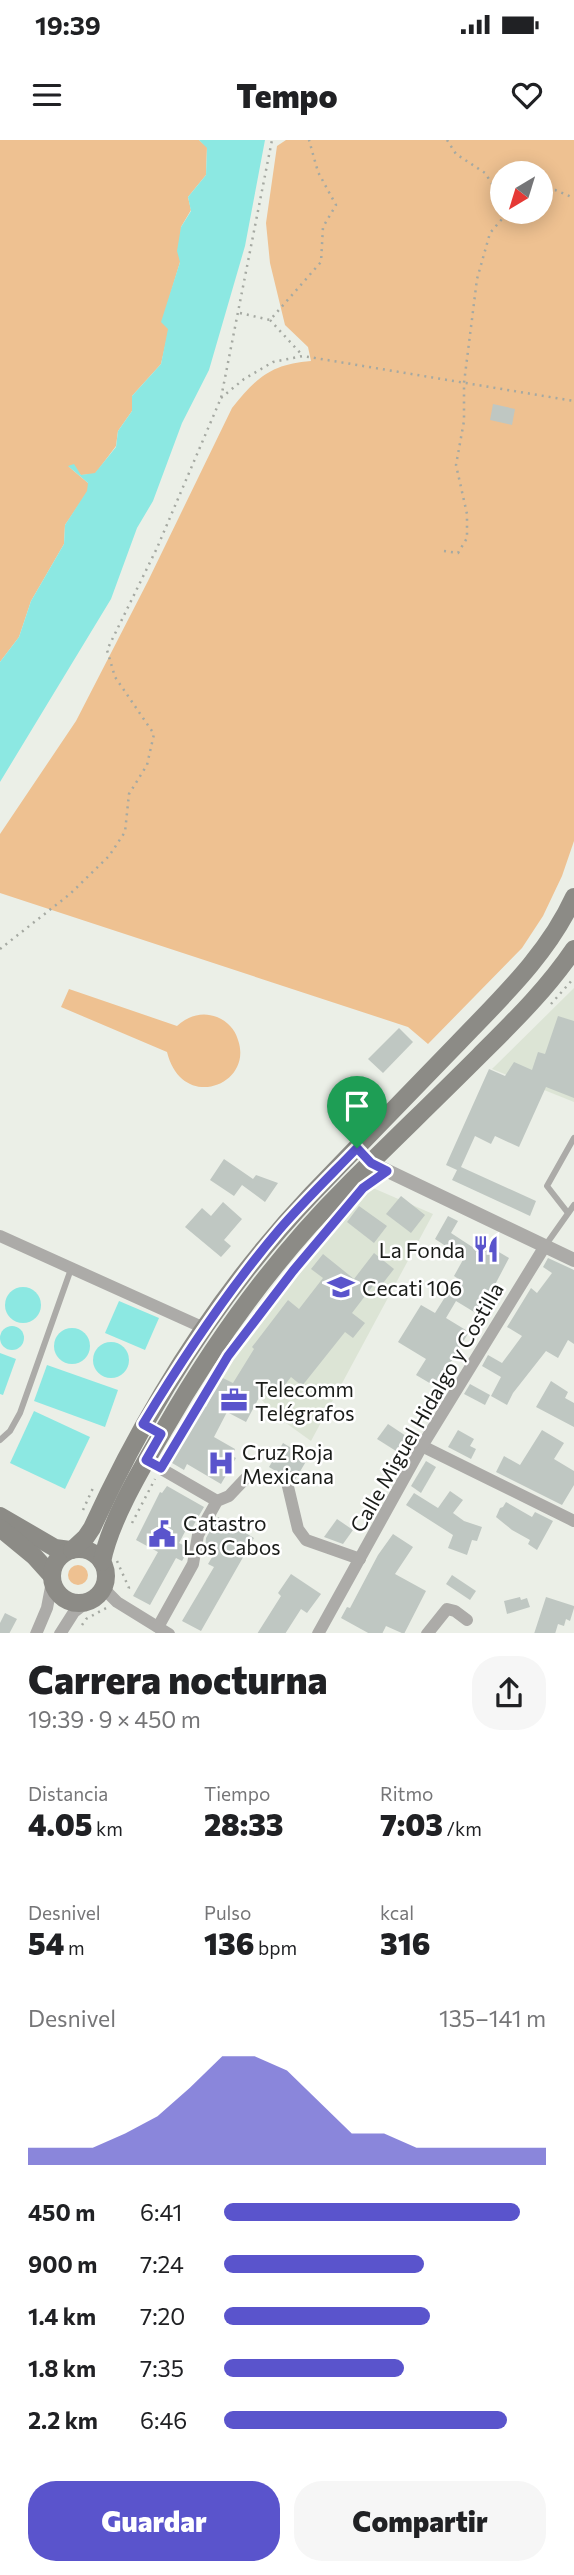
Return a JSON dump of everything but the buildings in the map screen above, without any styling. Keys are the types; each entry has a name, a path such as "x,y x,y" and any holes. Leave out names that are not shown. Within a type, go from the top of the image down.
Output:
{"main road":[{"path":"52,1579 58,1559 86,1538 143,1424 204,1328 281,1228 523,975 550,940 574,897"},
{"path":"0,1535 34,1556 65,1600 76,1603 94,1599 103,1588 111,1532 154,1464 161,1434 215,1346 259,1286 305,1232 371,1163 538,996 574,949"},
{"path":"143,1424 161,1434"},
{"path":"0,1501 29,1530"},
{"path":"0,1516 29,1530 55,1548 89,1551 109,1560"},
{"path":"0,1528 18,1546"}],"street":[{"path":"357,1148 371,1163 574,1260"},
{"path":"0,1236 204,1328"},
{"name":"Calle Miguel Hidalgo y Costilla","path":"318,1633 422,1446 545,1246"},
{"path":"422,1446 574,1521"},
{"path":"154,1464 217,1501"},
{"path":"286,1478 298,1529 306,1540 360,1559"},
{"path":"103,1588 117,1602 164,1630 193,1564 198,1535 217,1501 229,1496 245,1479"},
{"path":"36,1633 47,1608 52,1579"},
{"path":"60,1633 74,1612 87,1602"},
{"path":"427,1633 447,1609 455,1611 467,1620"}],"lane":[{"path":"568,1213 547,1186 574,1139"},
{"name":"Calle Miguel Hidalgo y Costilla","path":"545,1246 574,1205"},
{"path":"0,1440 10,1431 20,1413 71,1268"}],"path":[{"path":"0,948 70,894 109,856 125,832 129,794 147,765 154,734 115,677 107,650 157,548 221,398 240,313 272,140"},
{"path":"270,320 321,262 323,227 337,205 318,172 309,140"},
{"path":"447,140 456,154 485,173 490,181"},
{"path":"553,190 574,198"},
{"path":"444,551 458,553 467,538 467,514 456,465 464,421 464,383 477,279 490,233 498,224"},
{"path":"240,313 270,320 303,356"},
{"path":"221,398 244,379 273,362 303,356 574,401"},
{"path":"546,1009 574,978"},
{"path":"236,1345 328,1229"},
{"path":"130,1526 154,1464 221,1367"},
{"path":"80,1626 86,1619 117,1602 129,1588 109,1560"}],"shaded area":[{"path":"0,140 199,140 207,147 206,175 188,197 191,210 181,227 180,262 162,322 169,329 161,364 132,396 132,411 118,431 116,446 95,474 81,475 68,466 88,483 88,491 65,525 64,544 31,601 19,637 0,662"},
{"path":"286,140 574,140 574,841 562,876 543,916 522,948 428,1044 408,1027 0,893 0,834 76,721 232,408 249,388 266,374 285,365 311,361 308,347 285,325 270,263 266,223 277,146"},
{"path":"574,988 574,1102 492,1069"},
{"path":"69,989 177,1026 191,1017 201,1015 221,1019 233,1029 238,1040 240,1056 236,1069 227,1080 214,1086 200,1087 187,1082 175,1071 167,1052 61,1007"},
{"name":"Cecati 106","path":"373,1188 433,1214 311,1441 279,1418 259,1397 221,1377 231,1360 351,1206"},
{"path":"78,1565 85,1568 88,1575 85,1582 78,1585 71,1582 68,1575 71,1568"}],"water":[{"path":"199,140 265,140 245,246 209,370 182,423 153,501 137,528 111,599 0,782 0,662 19,637 31,601 64,544 65,525 87,491 88,483 68,466 74,464 81,475 95,473 116,447 118,431 132,411 132,396 161,364 168,329 161,322 180,262 177,251 181,227 191,211 188,197 206,175 207,148"},
{"path":"23,1287 35,1293 41,1305 35,1317 23,1323 11,1317 5,1305 11,1293"},
{"path":"119,1301 159,1318 145,1350 105,1333"},
{"path":"12,1326 21,1329 24,1338 21,1347 12,1350 3,1347 0,1338 3,1329"},
{"path":"72,1328 84,1334 90,1346 84,1358 72,1364 60,1358 54,1346 60,1334"},
{"path":"111,1342 123,1348 129,1360 123,1372 111,1378 99,1372 93,1360 99,1348"},
{"path":"0,1353 16,1359 3,1395 0,1394"},
{"path":"47,1365 118,1390 105,1427 34,1401"},
{"path":"34,1411 90,1437 65,1489 10,1463"}],"place":[{"name":"La Fonda","path":"486,1249"},
{"name":"Cecati 106","path":"341,1287"},
{"name":"Telecomm Telégrafos","path":"234,1400"},
{"name":"Cruz Roja Mexicana","path":"221,1463"},
{"name":"Catastro Los Cabos","path":"162,1534"}],"route":[{"path":"357,1148 371,1163 387,1171 363,1188 293,1271 228,1356 161,1468 146,1460 161,1434 143,1424 188,1351 255,1259 357,1148"}]}
